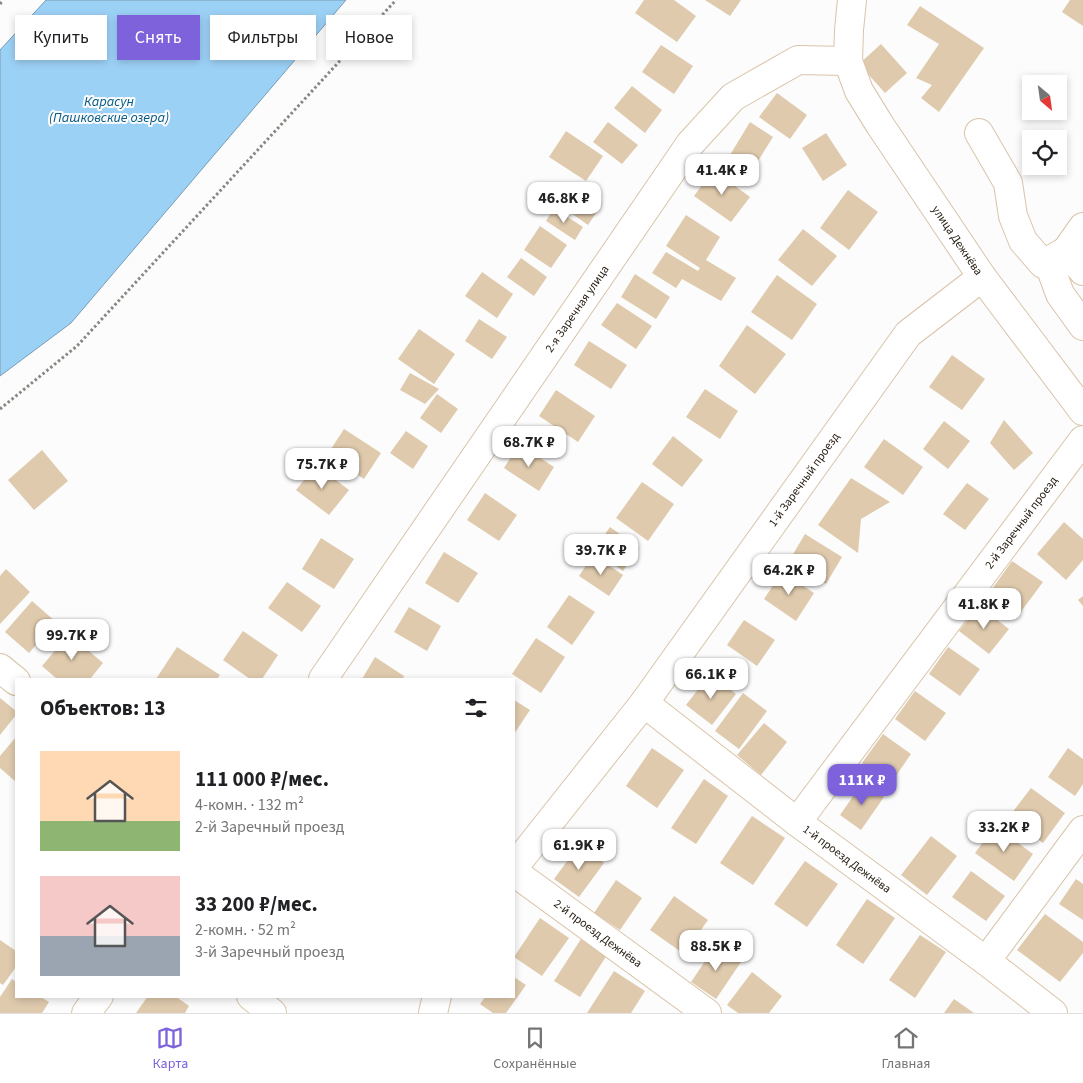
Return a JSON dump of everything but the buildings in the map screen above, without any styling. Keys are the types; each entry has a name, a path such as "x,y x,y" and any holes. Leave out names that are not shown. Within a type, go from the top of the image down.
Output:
{"street":[{"path":"848,61 852,0"},
{"name":"2-я Заречная улица","path":"324,678 690,144 733,97 798,60 848,61"},
{"name":"улица Дежнёва","path":"848,61 859,91 880,125 982,277 1083,411"},
{"path":"979,133 1008,183 1013,216 1023,241 1043,264 1057,256 1083,227"},
{"path":"1057,256 1083,272"},
{"path":"1057,256 1060,294 1083,326"},
{"name":"1-й Заречный проезд","path":"515,867 644,704 908,334 982,277"},
{"name":"2-й Заречный проезд","path":"797,822 1083,440"},
{"path":"0,668 15,680"},
{"name":"1-й проезд Дежнёва","path":"644,704 797,822 986,961 1053,1013"},
{"path":"986,961 1083,830"},
{"name":"2-й проезд Дежнёва","path":"515,873 707,1013"},
{"path":"86,1013 97,998"},
{"path":"254,998 272,1013"},
{"path":"433,1013 437,998"}],"path":[{"path":"0,4 4,0"},
{"path":"0,408 77,346 396,0"}],"water":[{"name":"Карасун (Пашковские озера)","path":"46,0 346,0 333,15 326,15 326,23 316,35 316,15 210,15 210,60 295,60 71,323 0,376 0,50 15,34 15,60 107,60 107,15 32,15"}]}
